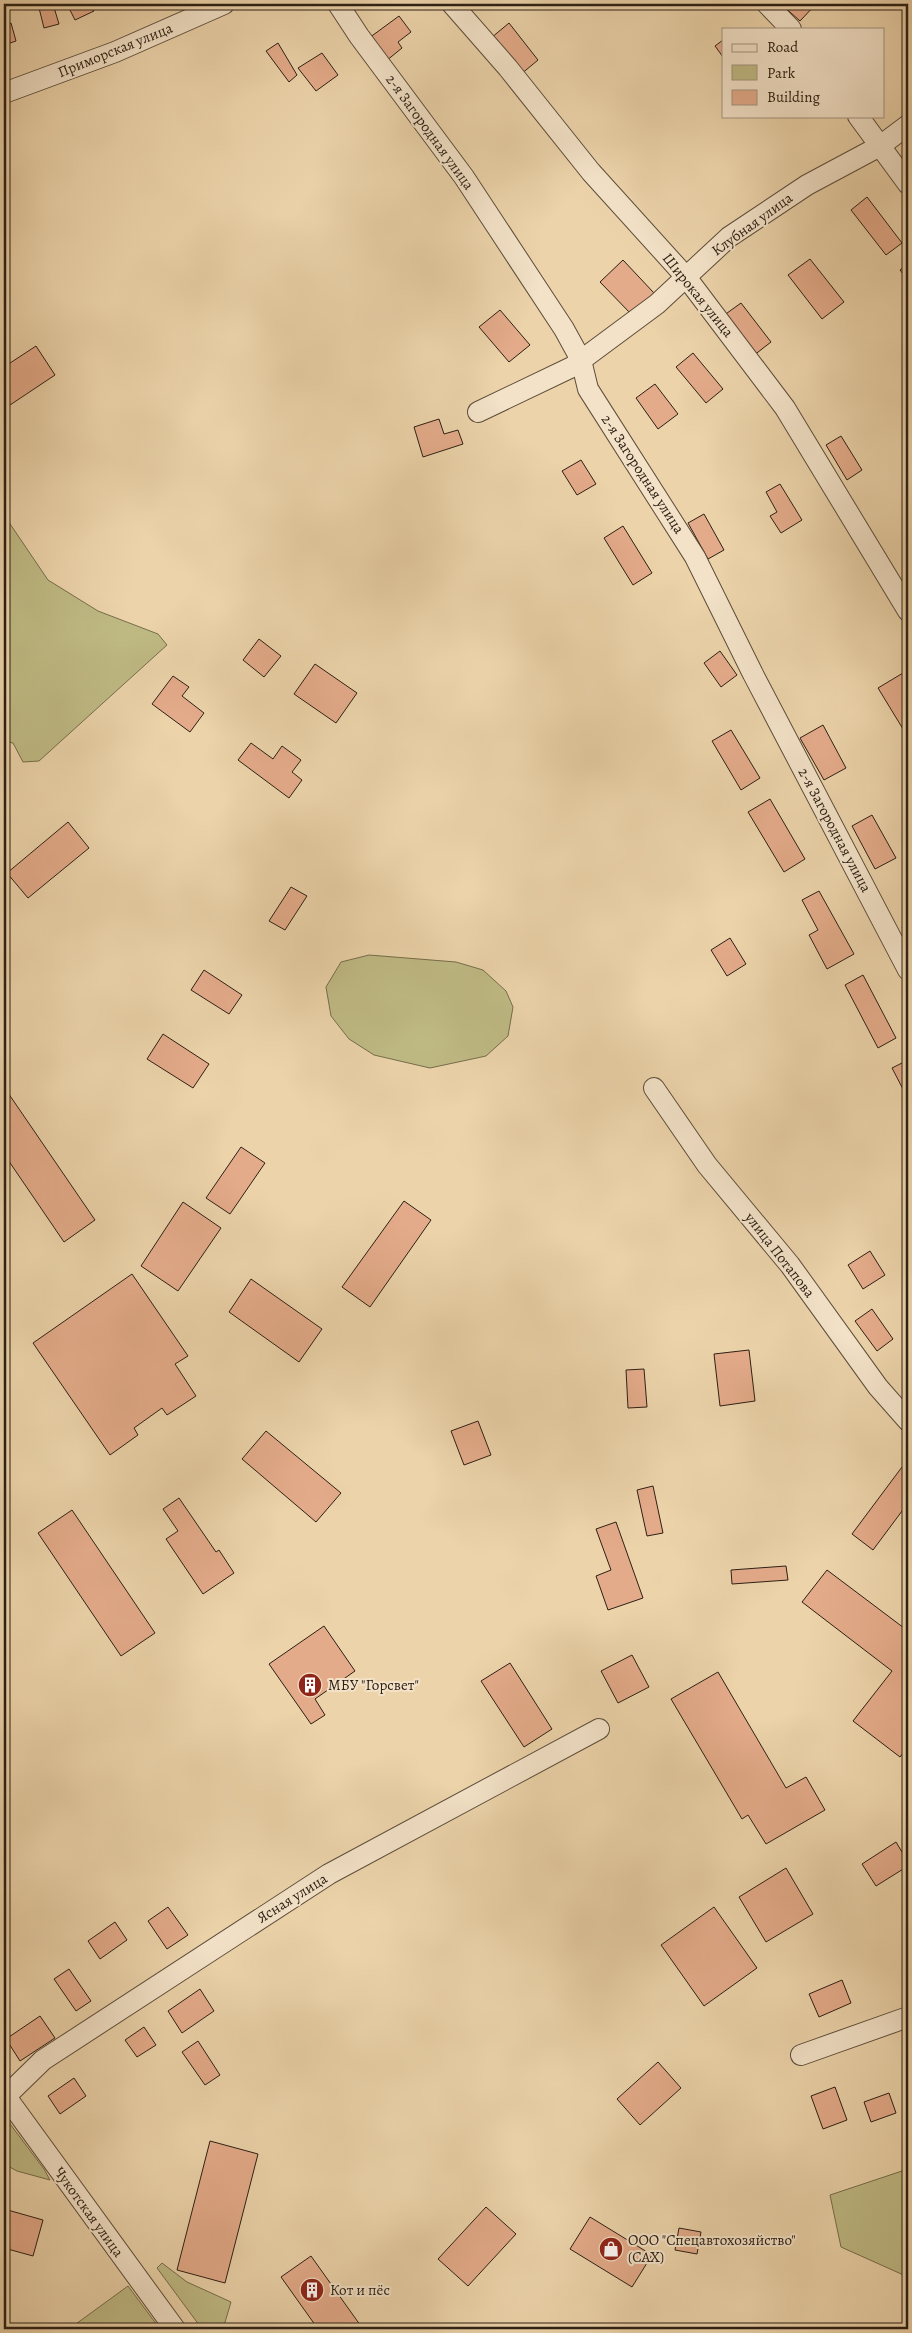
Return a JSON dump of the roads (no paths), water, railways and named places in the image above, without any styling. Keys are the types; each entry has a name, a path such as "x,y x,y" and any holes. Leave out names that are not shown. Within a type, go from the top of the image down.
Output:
{"street":[{"name":"Приморская улица","path":"4,93 115,52 224,4"},
{"name":"2-я Загородная улица","path":"338,4 376,60 464,177 564,329 581,360 588,389 695,556 753,674 908,970"},
{"name":"Широкая улица","path":"452,4 508,68 591,172 686,277 785,408 908,611"},
{"path":"767,4 790,28"},
{"path":"859,118 908,184"},
{"name":"Клубная улица","path":"478,412 572,367 657,304 729,237 807,184 880,146 908,125"},
{"name":"улица Потапова","path":"654,1088 707,1165 790,1265 878,1387 908,1421"},
{"name":"Ясная улица","path":"5,2095 42,2060 329,1874 599,1729"},
{"path":"801,2055 908,2017"},
{"name":"Чукотская улица","path":"5,2095 175,2329"}],"place":[{"name":"МБУ \"Горсвет\"","path":"310,1685"},
{"name":"ООО \"Спецавтохозяйство\" (САХ)","path":"611,2249"},
{"name":"Кот и пёс","path":"312,2290"}]}
